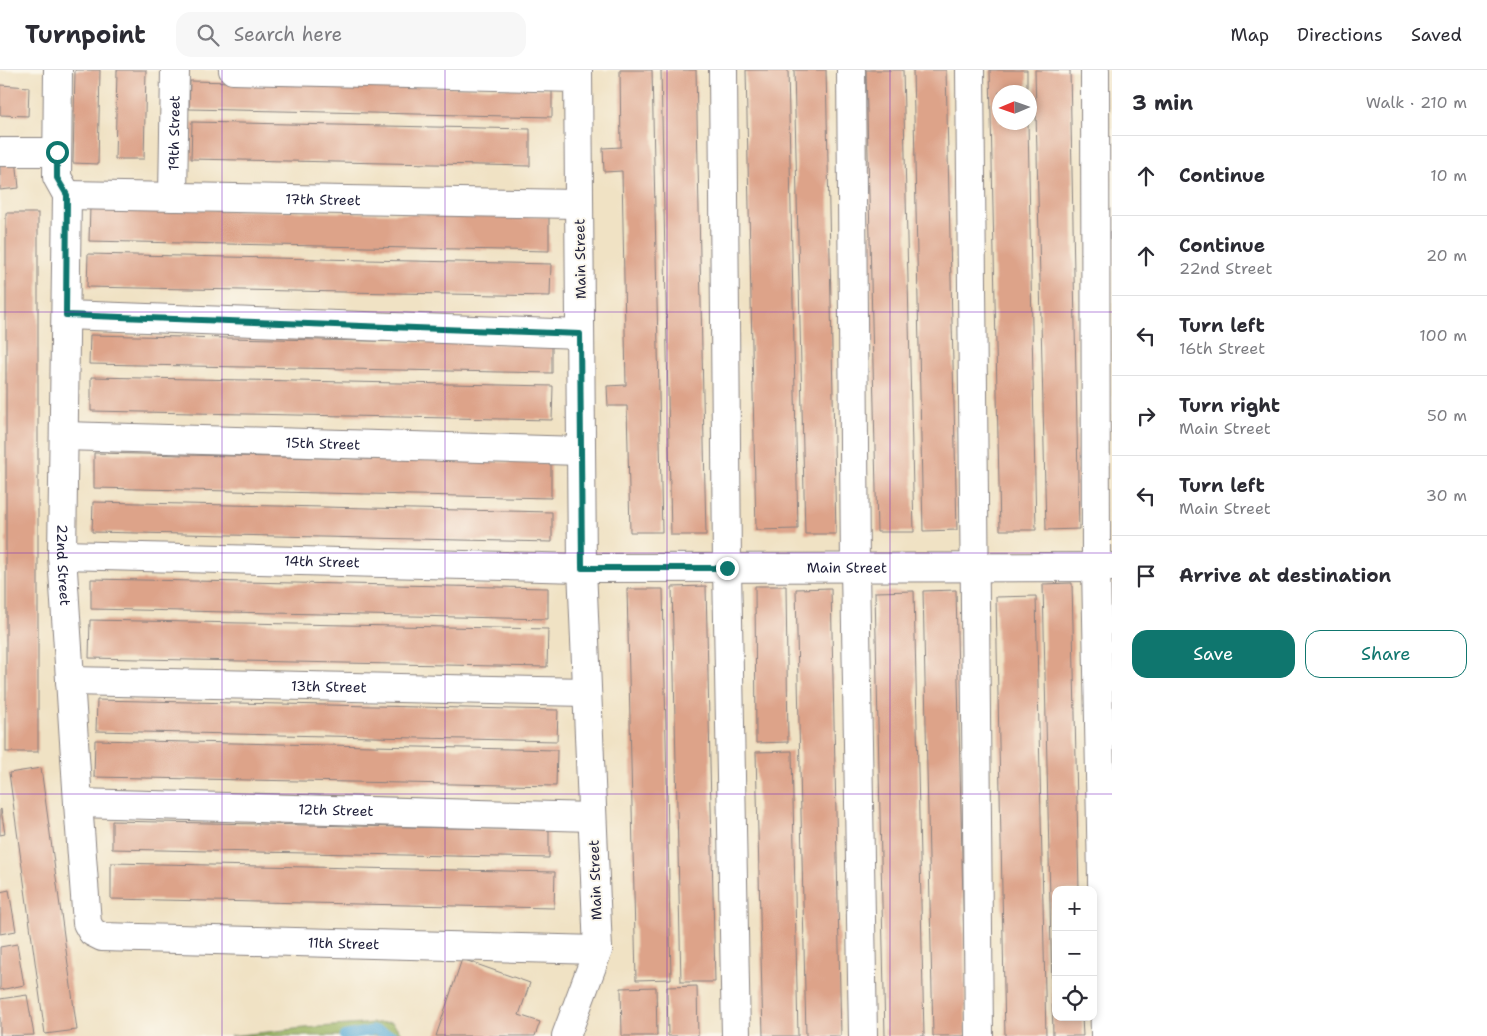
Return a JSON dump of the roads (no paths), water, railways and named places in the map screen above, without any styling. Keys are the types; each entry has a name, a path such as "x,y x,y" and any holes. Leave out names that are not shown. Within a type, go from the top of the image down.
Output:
{"street":[{"path":"58,70 57,178 67,195"},
{"name":"19th Street","path":"173,196 175,70"},
{"path":"233,70 578,74"},
{"path":"723,70 727,568 736,1036"},
{"path":"851,70 855,568 863,1036"},
{"path":"970,70 979,1036"},
{"path":"1095,70 1104,567 1105,1036"},
{"name":"Main Street","path":"566,1036 598,950 582,568 578,74"},
{"path":"0,152 57,152"},
{"name":"17th Street","path":"67,195 579,204"},
{"name":"22nd Street","path":"67,195 62,555 87,923 92,932"},
{"path":"66,315 580,334"},
{"name":"15th Street","path":"64,436 581,451"},
{"name":"14th Street","path":"62,555 582,568"},
{"name":"Main Street","path":"582,568 1104,567"},
{"name":"13th Street","path":"70,682 587,692"},
{"name":"12th Street","path":"78,803 592,817"},
{"name":"11th Street","path":"92,932 102,937 598,950"}],"waterway":[{"path":"344,1036 374,1030 394,1036"}]}
